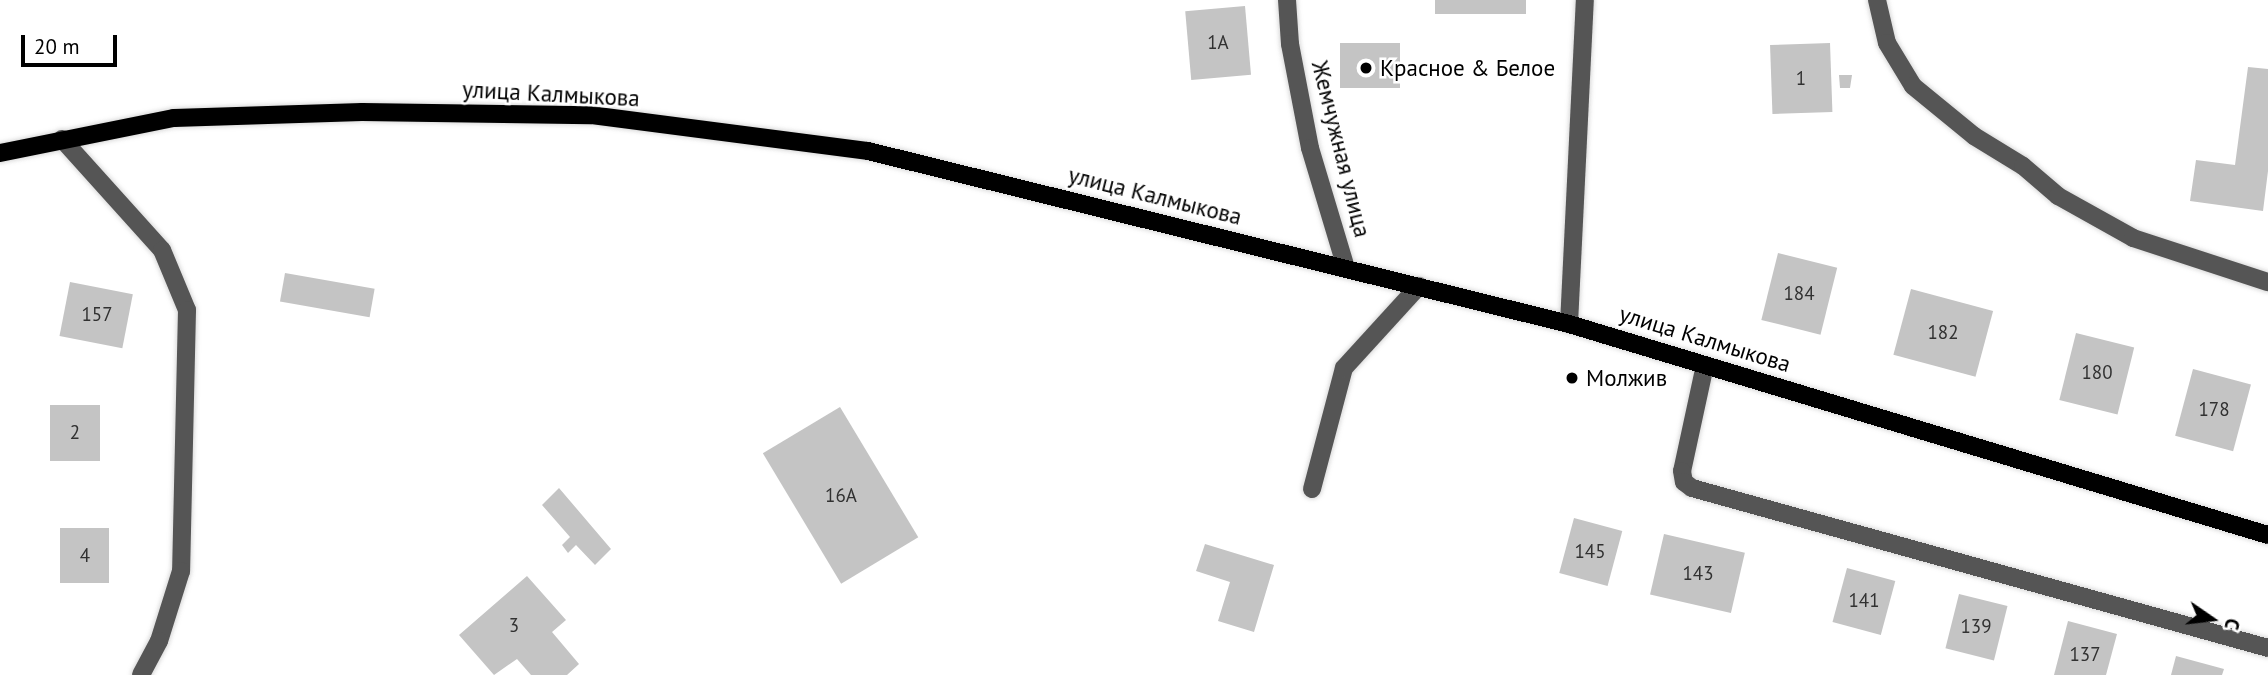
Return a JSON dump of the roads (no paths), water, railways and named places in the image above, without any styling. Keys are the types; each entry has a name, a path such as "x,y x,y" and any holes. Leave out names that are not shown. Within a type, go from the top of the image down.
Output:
{"main road":[{"name":"улица Калмыкова","path":"0,153 174,118 362,112 591,115 868,151 1569,324 2268,535"}],"street":[{"name":"Жемчужная улица","path":"1287,0 1290,44 1310,148 1346,268"},
{"path":"1569,324 1585,0"},
{"path":"1877,0 1887,43 1913,86 1975,136 2023,166 2058,196 2133,238 2268,282"},
{"path":"62,139 162,250 187,310 181,571 159,641 141,675"},
{"path":"1312,489 1344,368 1419,286"},
{"path":"1705,365 1682,471 1684,482 1692,488 2268,648"}],"place":[{"name":"Красное & Белое","path":"1366,68"},
{"name":"Молжив","path":"1572,378"}]}
